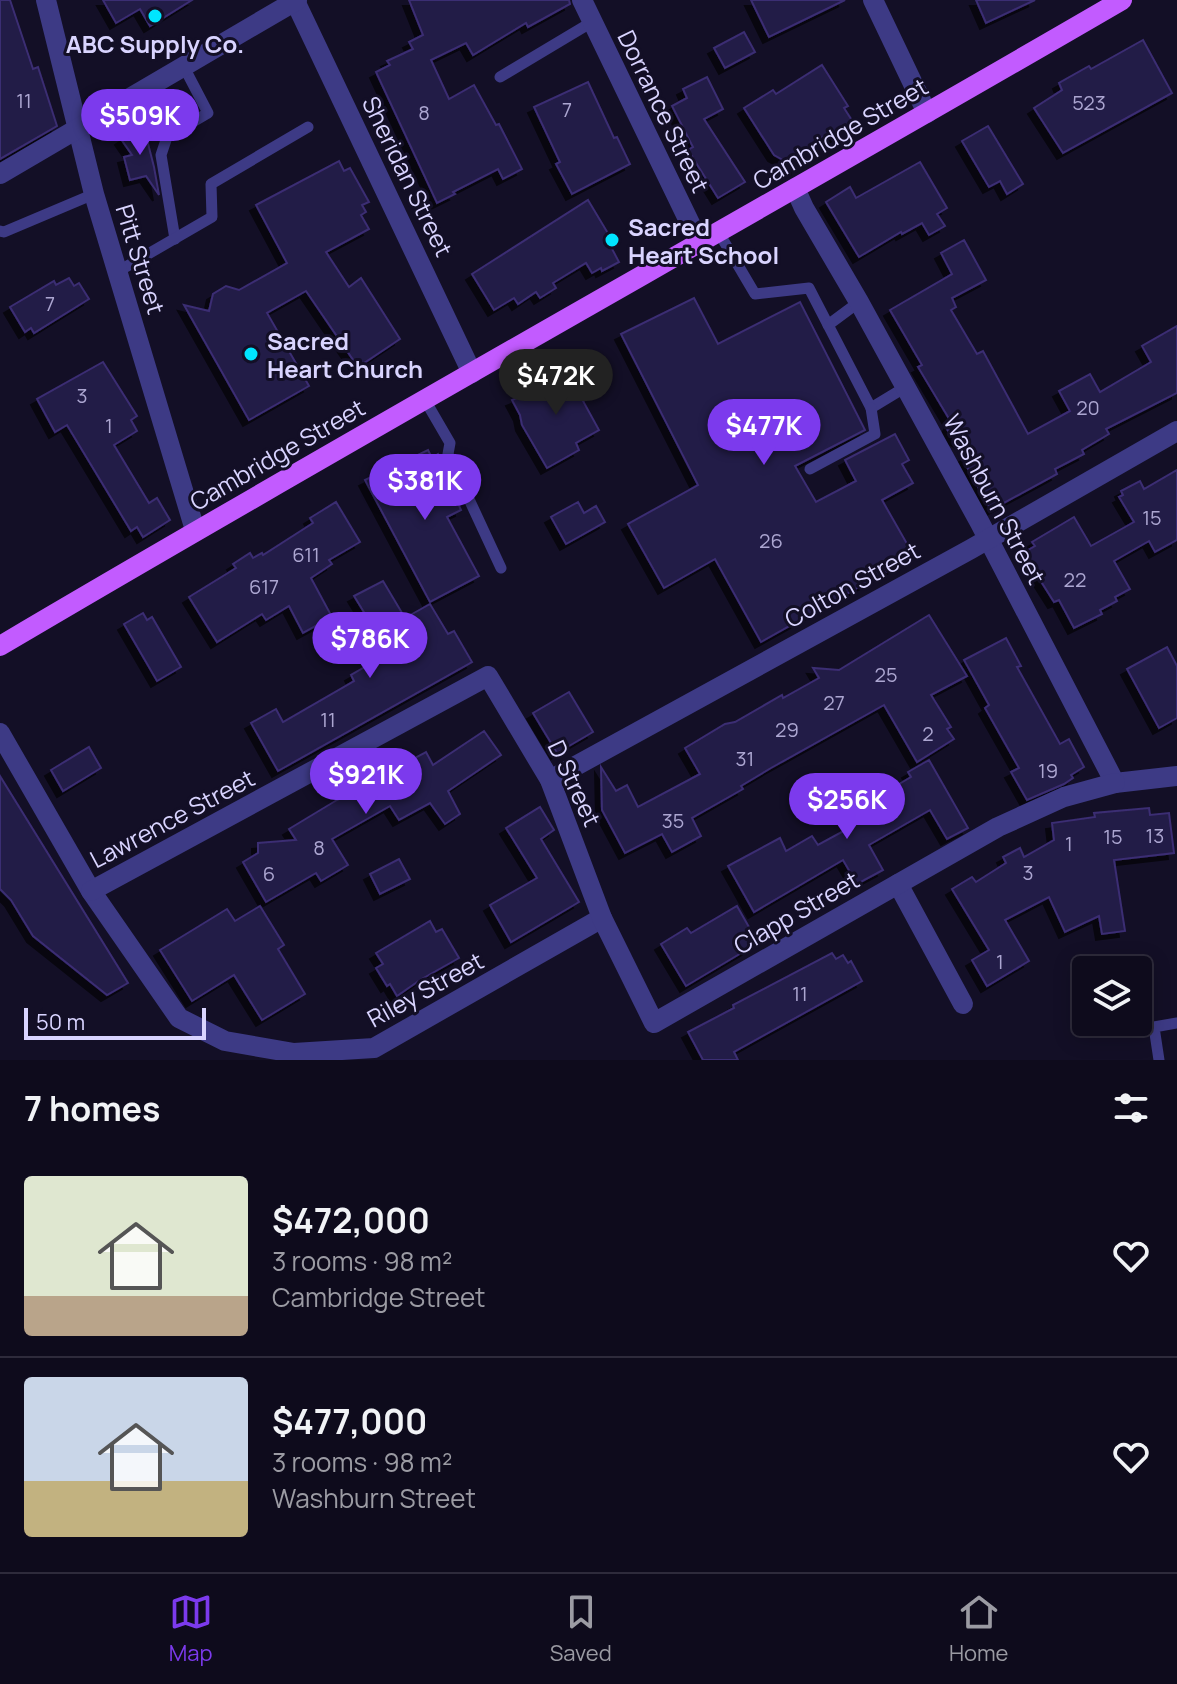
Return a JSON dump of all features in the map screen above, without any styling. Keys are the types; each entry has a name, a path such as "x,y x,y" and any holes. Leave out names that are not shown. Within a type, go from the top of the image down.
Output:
{"main road":[{"name":"Cambridge Street","path":"0,646 195,530 1122,0"}],"street":[{"name":"Pitt Street","path":"46,0 94,194 195,530"},
{"name":"Dorrance Street","path":"582,0 700,244"},
{"path":"873,0 927,113"},
{"path":"0,174 296,1"},
{"name":"Sheridan Street","path":"296,1 472,373"},
{"name":"Washburn Street","path":"795,188 988,539 1115,783"},
{"name":"Colton Street","path":"550,780 988,539 1177,431"},
{"name":"D Street","path":"488,676 550,780 602,918"},
{"name":"Lawrence Street","path":"91,891 488,676"},
{"name":"Riley Street","path":"0,733 91,891 179,1018 225,1041 294,1053 374,1048 602,918"},
{"path":"1115,783 1177,776"},
{"name":"Clapp Street","path":"602,918 654,1023 998,827 1064,797 1115,783"},
{"path":"898,884 963,1004"}],"lane":[{"path":"500,77 592,22"},
{"path":"175,239 161,155 167,137 208,113 184,67"},
{"path":"117,272 212,217 211,184 308,127"},
{"path":"0,231 94,194"},
{"path":"719,233 755,294 809,288 871,408 875,434 810,469"},
{"path":"828,325 859,302"},
{"path":"871,408 904,388"},
{"path":"425,400 450,443 448,454 501,568"},
{"path":"1159,1060 1154,1027 1177,1023"}],"building":[{"path":"0,0 10,0 33,69 38,67 57,126 0,159"},
{"name":"ABC Supply Co.","path":"103,0 192,0 150,26 140,9 116,23"},
{"path":"409,0 569,0 570,4 528,27 526,23 473,55 466,43 431,60 449,99 474,85 522,169 503,179 498,169 437,203 376,72 390,65 387,61 413,49 409,42 423,35"},
{"path":"751,0 845,0 769,37"},
{"path":"976,0 1035,0 986,23"},
{"path":"744,32 755,52 725,68 714,48"},
{"path":"1143,40 1172,93 1063,153 1034,108 1062,90 1059,83"},
{"path":"822,65 848,106 844,108 853,122 841,129 836,137 824,136 799,153 797,168 774,155 744,108 773,90 776,94"},
{"path":"707,77 723,109 704,119 745,182 718,198 688,150 693,147 672,106 687,98 683,89"},
{"path":"588,82 630,164 572,194 556,164 560,162 534,107"},
{"path":"143,124 159,195 146,176 130,180 124,157 132,155 121,139"},
{"path":"988,126 1023,184 1007,194 1000,181 989,187 962,141"},
{"path":"339,161 344,171 350,168 369,202 362,205 366,212 361,215 369,229 326,252 349,287 361,278 400,339 358,367 306,291 267,313 309,386 249,420 184,305 209,311 213,294 226,286 239,290 287,263 256,205"},
{"path":"920,162 947,208 937,214 945,226 929,235 922,223 859,257 826,202 850,187 856,198"},
{"path":"588,200 615,245 611,247 619,262 592,273 586,263 553,283 556,288 540,298 536,292 518,304 514,298 494,310 472,274"},
{"path":"964,240 986,280 952,298 956,307 951,310 977,354 983,351 1028,434 1070,411 1059,391 1090,374 1100,392 1151,362 1142,346 1177,326 1177,393 1106,429 1109,434 1082,450 1084,454 1055,469 1057,474 991,510 962,458 975,450 951,436 947,429 951,422 918,367 922,365 890,310 952,274 941,253"},
{"path":"69,278 74,286 79,283 89,299 34,333 31,328 25,332 10,307 54,281 56,285"},
{"path":"694,298 718,344 800,302 865,430 795,466 816,502 856,481 845,460 895,434 909,460 902,464 913,483 882,500 914,556 761,642 715,559 664,588 628,524 698,485 621,334"},
{"path":"103,362 137,416 131,420 137,431 114,445 149,503 157,498 170,520 143,537 137,527 131,531 67,425 55,432 37,399"},
{"path":"563,368 566,373 570,371 587,399 583,401 599,430 576,443 579,450 547,468 522,425 512,400 547,386 543,379"},
{"path":"428,450 432,458 438,454 453,484 451,488 461,510 447,517 479,576 430,602 365,480"},
{"path":"1177,470 1177,540 1155,552 1149,541 1114,561 1130,589 1100,610 1102,614 1074,628 1059,600 1054,602 1023,553 1035,546 1032,542 1074,517 1091,546 1134,522 1119,497 1123,495 1121,491 1140,481 1144,489"},
{"path":"336,502 360,542 329,560 332,564 311,578 332,617 303,633 289,606 266,620 262,614 217,642 189,597 236,568 233,564 250,553 253,558 263,555 313,523 310,518"},
{"path":"578,502 584,513 596,506 605,522 566,544 551,517"},
{"path":"383,581 405,618 430,604 448,634 454,631 472,662 278,771 251,723 276,709 283,722 354,681 351,675 389,653 354,596"},
{"path":"143,613 147,620 152,617 181,667 157,681 124,624"},
{"path":"929,615 967,676 931,695 951,727 947,729 954,739 917,762 884,705 771,768 741,786 743,789 692,818 701,836 672,852 662,834 625,853 602,810 601,767 616,791 627,785 638,807 700,774 685,748 725,724 735,722 819,678 813,668 839,670"},
{"path":"1006,638 1021,666 1017,667 1060,744 1069,739 1084,767 1064,784 1027,800 1011,772 1019,768 985,708 989,705 964,660"},
{"path":"1167,647 1177,666 1177,718 1159,728 1127,669"},
{"path":"569,692 593,732 557,753 533,713"},
{"path":"484,731 501,755 448,791 460,814 445,824 430,803 399,820 390,806 332,839 348,865 321,881 316,873 266,902 243,862 258,853 258,843 296,840 289,829 337,800 426,752 433,765"},
{"path":"89,747 101,768 63,791 51,770"},
{"path":"929,760 968,828 947,839 930,810 869,845 883,870 857,884 843,860 754,912 728,866 780,838 786,851 812,836 818,845 884,809 877,797 911,777 908,772"},
{"path":"0,776 128,983 107,995 33,936 11,900 0,889"},
{"path":"540,807 554,830 541,839 579,902 511,942 490,905 537,878 506,828"},
{"path":"1149,808 1150,815 1169,813 1174,853 1114,860 1125,931 1102,934 1099,916 1065,932 1049,897 1005,920 1029,961 987,986 972,960 989,950 952,889 972,877 976,882 1006,863 1003,857 1020,848 1024,857 1054,840 1052,823 1095,817 1094,813"},
{"path":"399,859 410,879 380,894 370,874"},
{"path":"260,906 284,945 278,949 305,994 262,1020 234,975 192,1001 160,950 227,909 235,921"},
{"path":"737,906 758,943 686,986 661,944 687,928 691,933"},
{"path":"430,921 436,932 442,929 459,958 397,996 376,968 383,964 376,953"},
{"path":"832,953 836,959 843,955 848,963 851,961 862,981 734,1052 738,1060 703,1060 688,1032"}],"place":[{"name":"ABC Supply Co.","path":"155,16"},
{"name":"Sacred Heart School","path":"612,240"},
{"name":"Sacred Heart Church","path":"251,354"}]}
